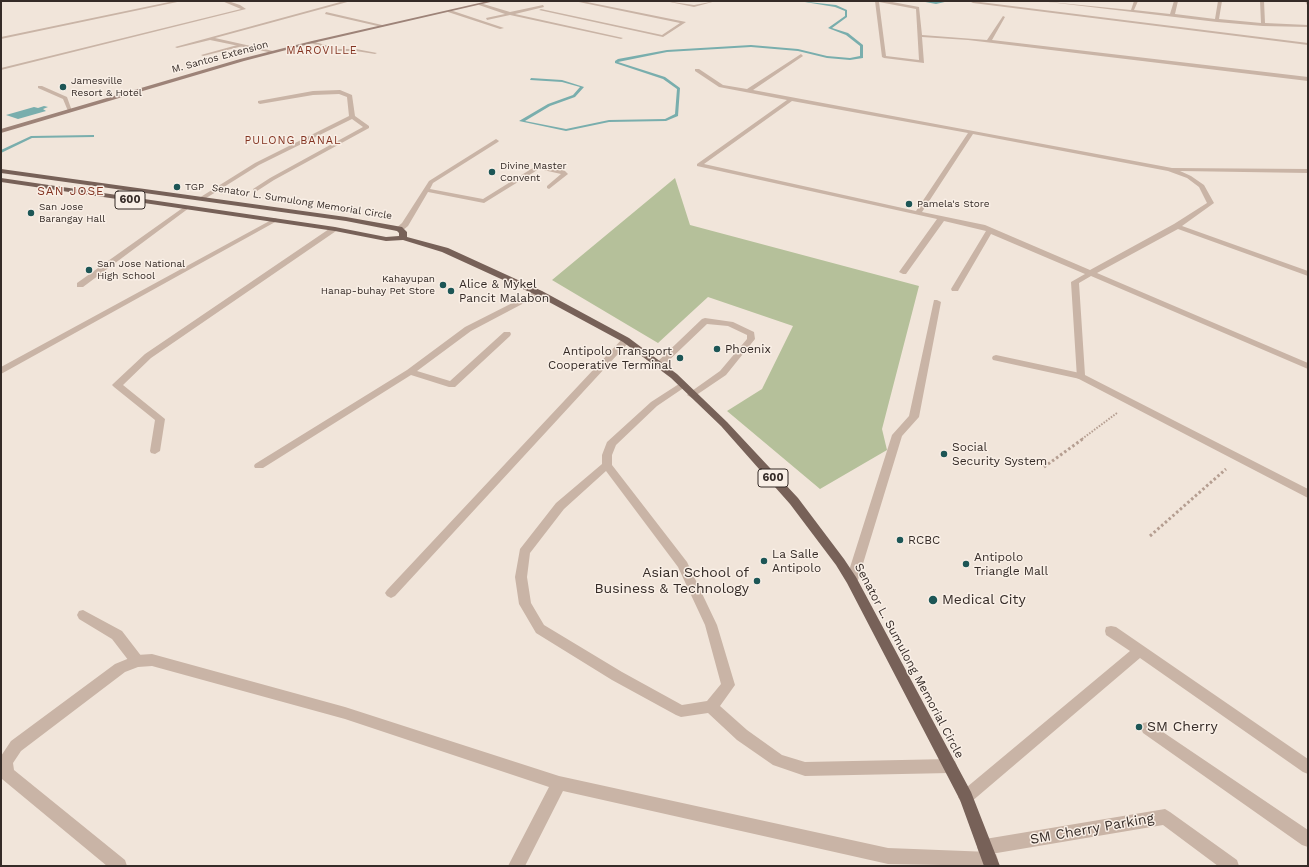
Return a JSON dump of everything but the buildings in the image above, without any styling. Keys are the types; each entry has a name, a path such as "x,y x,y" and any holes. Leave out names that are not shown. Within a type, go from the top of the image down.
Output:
{"main road":[{"name":"Senator L. Sumulong Memorial Circle","path":"1,171 302,212 401,233 445,250 539,293 626,340 659,365 724,424 794,501 852,580 966,797 989,858"},
{"name":"Senator L. Sumulong Memorial Circle","path":"1,180 335,229 386,239 401,233"}],"street":[{"path":"1,38 180,1"},
{"path":"1,69 244,9 224,1"},
{"path":"177,47 349,1"},
{"name":"M. Santos Extension","path":"1,131 194,73 271,52 449,11 480,2 493,1"},
{"path":"487,19 542,8 662,36 684,22 576,1"},
{"path":"667,1 694,6 714,1"},
{"path":"877,1 884,57 922,62 918,8 880,1"},
{"path":"1042,1 1217,21 1262,25 1308,26"},
{"path":"1090,6 1093,1"},
{"path":"1132,11 1136,1"},
{"path":"1172,16 1176,1"},
{"path":"1217,21 1220,1"},
{"path":"1262,1 1262,25"},
{"path":"480,2 511,14 621,38"},
{"path":"974,2 1308,44"},
{"path":"449,11 502,28"},
{"path":"326,13 382,26"},
{"path":"989,41 1003,17"},
{"path":"920,36 989,41 1308,79"},
{"path":"210,38 271,52"},
{"path":"312,42 338,50 356,50 375,53"},
{"path":"203,55 241,45"},
{"path":"748,91 801,55"},
{"path":"697,70 721,86 1170,169 1308,172"},
{"path":"40,87 65,98 70,110"},
{"path":"260,102 313,93 340,92 350,96 352,117"},
{"path":"791,99 699,165 918,212 990,230 1308,366"},
{"path":"255,190 272,179 367,127 352,117"},
{"path":"201,198 258,164 352,117"},
{"path":"918,212 972,132"},
{"path":"401,233 431,182 496,141"},
{"path":"426,190 484,201 538,167 556,170 565,174 549,187"},
{"path":"1080,376 1075,282 1177,226 1211,203 1202,186 1189,177 1170,169"},
{"path":"80,285 186,208"},
{"path":"903,272 942,218"},
{"path":"1,371 275,220"},
{"path":"1177,226 1308,273"},
{"path":"155,451 160,419 117,385 148,356 335,229"},
{"path":"956,289 990,230"},
{"path":"259,466 410,372 468,329 539,293"},
{"path":"852,580 897,435 914,417 937,302"},
{"path":"659,365 705,321 730,324 751,334 751,339 744,349 723,373 692,395"},
{"path":"410,372 452,385 507,334"},
{"path":"391,593 626,340"},
{"path":"996,358 1080,376 1308,494"},
{"path":"607,465 560,506 524,552 521,577 525,604 540,629 624,680 681,711 711,707 728,685 711,625 683,565 607,465 607,455 611,444 654,404 682,386"},
{"path":"84,615 117,635 137,661 120,668 16,746 5,762 7,774 119,866"},
{"path":"1111,631 1308,767"},
{"path":"966,797 1140,651"},
{"name":"SM Cherry Parking","path":"137,661 152,660 345,713 559,783 888,856 989,858 1166,817 1231,866"},
{"path":"711,707 742,735 778,760 806,769 950,766"},
{"path":"1148,728 1308,839"},
{"path":"516,866 559,783"}],"path":[{"path":"1044,468 1130,403"},
{"path":"1150,536 1238,458"}],"green space":[{"path":"675,178 690,225 919,286 882,429 887,450 820,489 727,411 762,389 793,326 708,297 658,343 552,280"}],"water":[{"path":"44,106 48,107 43,109 46,111 18,119 6,115 34,107 38,108"}],"waterway":[{"path":"531,79 562,81 582,87 574,96 549,105 521,121 566,130 609,121 666,120 677,115 679,89 664,78 616,62 618,60 667,51 751,46 798,50 827,57 850,59 862,57 862,46 847,34 830,28 846,16 846,11 836,6 800,1"},
{"path":"921,1 936,3 948,1"},
{"path":"1,152 31,137 93,136"}],"place":[{"name":"Jamesville Resort & Hotel","path":"63,87"},
{"name":"Divine Master Convent","path":"492,172"},
{"name":"TGP","path":"177,187"},
{"name":"Pamela's Store","path":"909,204"},
{"name":"San Jose Barangay Hall","path":"31,213"},
{"name":"San Jose National High School","path":"89,270"},
{"name":"Kahayupan Hanap-buhay Pet Store","path":"443,285"},
{"name":"Alice & Mykel Pancit Malabon","path":"451,291"},
{"name":"Phoenix","path":"717,349"},
{"name":"Antipolo Transport Cooperative Terminal","path":"680,358"},
{"name":"Social Security System","path":"944,454"},
{"name":"RCBC","path":"900,540"},
{"name":"La Salle Antipolo","path":"764,561"},
{"name":"Antipolo Triangle Mall","path":"966,564"},
{"name":"Asian School of Business & Technology","path":"757,581"},
{"name":"Medical City","path":"933,600"},
{"name":"SM Cherry","path":"1139,727"}],"district":[{"name":"MAROVILLE","path":"322,51"},
{"name":"PULONG BANAL","path":"293,141"},
{"name":"SAN JOSE","path":"71,191"}]}
